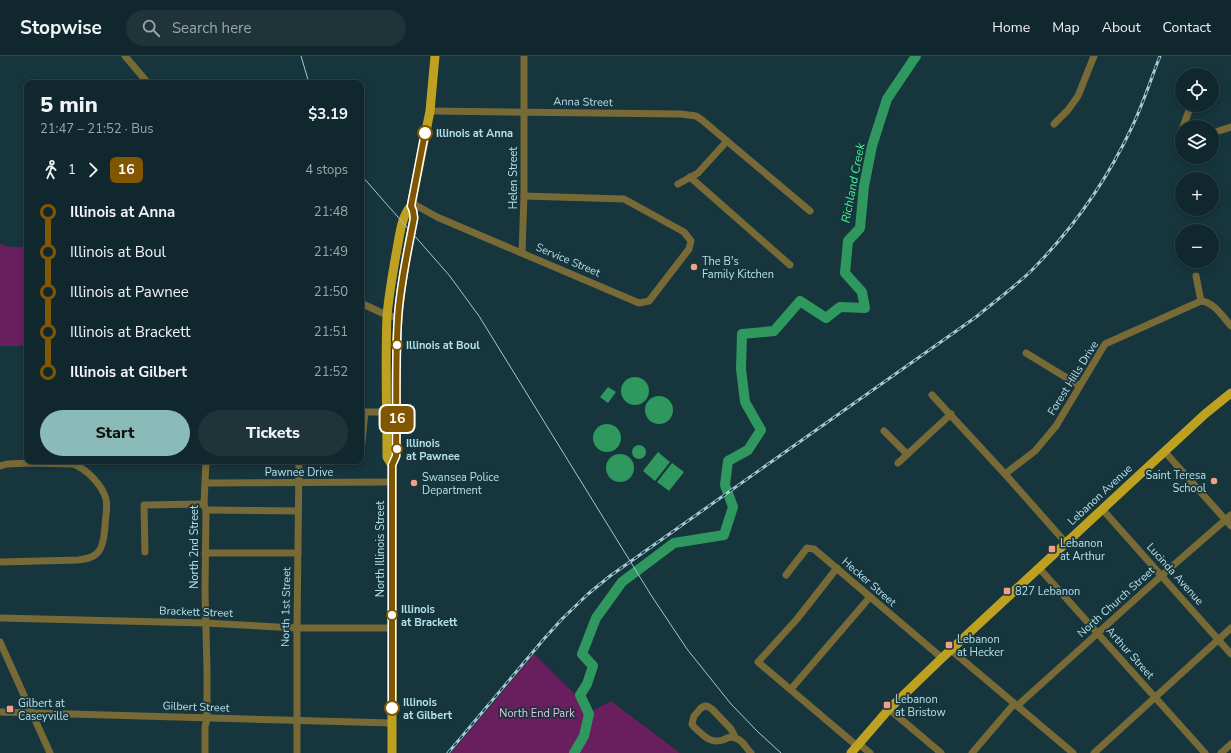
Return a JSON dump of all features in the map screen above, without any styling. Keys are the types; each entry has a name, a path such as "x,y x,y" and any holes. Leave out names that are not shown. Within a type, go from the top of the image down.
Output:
{"main road":[{"name":"North Illinois Street","path":"392,753 392,465 396,456 398,318 404,271 414,218 412,204 430,111 435,56"},
{"name":"North Illinois Street","path":"392,465 387,457 386,351 388,315 390,291 398,242 404,216 412,204"},
{"name":"Lebanon Avenue","path":"856,748 890,709 942,658 1205,414 1231,393"}],"street":[{"path":"125,56 145,80"},
{"name":"Helen Street","path":"522,253 524,196 524,56"},
{"path":"1054,124 1068,110 1078,96 1094,56"},
{"name":"Anna Street","path":"430,111 681,114 696,116 810,211"},
{"path":"1219,131 1231,127"},
{"path":"678,184 698,173 727,141"},
{"path":"690,177 790,265"},
{"name":"Service Street","path":"412,204 437,217 639,303 649,301 689,249 691,241 684,232 624,199 524,196"},
{"path":"1196,276 1201,301 1206,301 1214,307 1231,326"},
{"name":"Forest Hills Drive","path":"1005,474 1035,451 1053,430 1105,344 1201,301"},
{"path":"364,304 398,318"},
{"path":"1026,353 1080,386"},
{"path":"932,395 951,414 1066,543"},
{"path":"364,412 397,412"},
{"path":"898,463 951,414"},
{"path":"884,431 907,454"},
{"path":"1165,452 1229,520"},
{"path":"0,466 7,464 24,463"},
{"path":"0,562 78,560 94,555 100,550 103,541 106,499 91,475 80,466 73,464"},
{"name":"North 2nd Street","path":"205,753 205,727 207,718 205,623 206,464"},
{"name":"North 1st Street","path":"297,753 298,464"},
{"name":"Pawnee Drive","path":"206,483 392,482"},
{"path":"145,552 144,505 298,511"},
{"name":"Lucinda Avenue","path":"1102,509 1231,654"},
{"name":"North Church Street","path":"972,753 1016,705 1161,576 1229,520"},
{"name":"Hecker Street","path":"786,575 807,548 814,549 942,658"},
{"path":"205,553 298,553"},
{"path":"837,568 796,619 758,662 791,689 856,748 870,753"},
{"name":"Arthur Street","path":"1039,568 1205,753"},
{"path":"791,689 870,597"},
{"name":"Brackett Street","path":"0,618 205,623 297,628 392,628"},
{"path":"1094,753 1231,628"},
{"path":"0,642 50,753"},
{"path":"951,650 1073,753"},
{"path":"735,737 712,741 694,727 692,724 694,716 701,708 708,706 731,729 735,737 739,739 751,753"},
{"path":"890,709 941,753"},
{"name":"Gilbert Street","path":"0,712 392,723"},
{"path":"1221,753 1231,744"}],"green space":[{"path":"0,244 10,247 24,247 24,346 0,346"},
{"name":"North End Park","path":"534,654 592,711 611,701 680,753 451,753"}],"shaded area":[{"path":"635,377 645,381 649,391 645,401 635,405 625,401 621,391 625,381"},
{"path":"608,387 616,392 608,403 600,397"},
{"path":"659,396 669,400 673,410 669,420 659,424 649,420 645,410 649,400"},
{"path":"607,424 617,428 621,438 617,448 607,452 597,448 593,438 597,428"},
{"path":"636,445 642,445 646,449 646,455 642,459 636,459 632,455 632,449"},
{"path":"658,452 670,462 655,481 643,471"},
{"path":"620,454 630,458 634,468 630,478 620,482 610,478 606,468 610,458"},
{"path":"672,463 684,472 669,491 657,482"}],"waterway":[{"name":"Richland Creek","path":"574,753 584,736 589,714 580,695 587,684 593,666 582,654 596,618 622,582 674,543 724,535 733,507 725,485 728,461 748,450 761,430 745,402 741,369 742,334 774,331 800,301 826,318 840,307 865,308 862,292 845,273 848,241 860,228 864,186 872,146 887,99 916,56"}],"tram line":[{"path":"301,56 308,80"},
{"path":"364,178 449,275 479,316 651,595 687,649 731,704 781,753"}],"railway":[{"path":"448,753 543,640 588,594 610,576 976,317 1030,272 1074,222 1100,185 1122,147 1136,118 1160,56"}],"bus line":[{"name":"16","path":"392,708 392,465 396,456 398,318 404,271 414,218 411,206 425,133"}],"place":[{"name":"Illinois at Anna","path":"425,133"},
{"name":"The B's Family Kitchen","path":"694,267"},
{"name":"Illinois at Boul","path":"397,345"},
{"name":"Illinois at Pawnee","path":"397,449"},
{"name":"Saint Teresa School","path":"1214,481"},
{"name":"Swansea Police Department","path":"414,483"},
{"name":"Lebanon at Arthur","path":"1052,549"},
{"name":"827 Lebanon","path":"1007,591"},
{"name":"Illinois at Brackett","path":"392,615"},
{"name":"Lebanon at Hecker","path":"949,645"},
{"name":"Lebanon at Bristow","path":"887,705"},
{"name":"Illinois at Gilbert","path":"392,708"},
{"name":"Gilbert at Caseyville","path":"10,709"}]}
